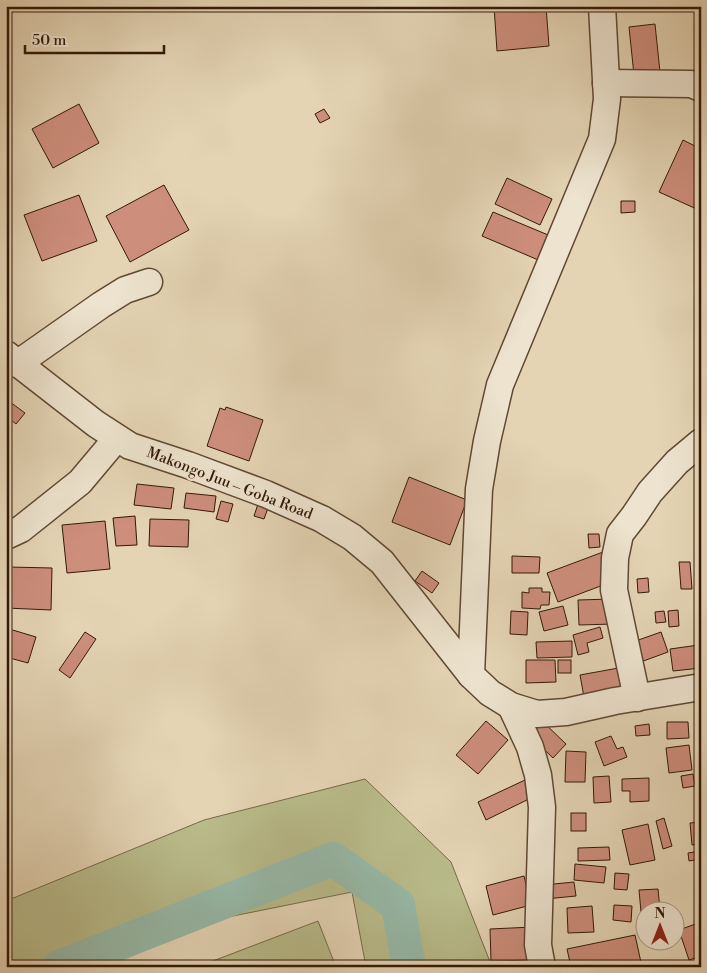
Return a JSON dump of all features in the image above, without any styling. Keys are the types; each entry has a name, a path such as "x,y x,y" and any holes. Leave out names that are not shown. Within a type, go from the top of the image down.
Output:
{"street":[{"path":"471,675 479,488 500,385 602,139 607,98 602,6"},
{"path":"606,83 691,84 701,88"},
{"path":"12,359 125,290 150,282"},
{"name":"Makongo Juu – Goba Road","path":"12,359 96,424 130,446 266,494 322,518 352,537 382,562 471,675 490,693 512,706 537,714 566,712 701,687"},
{"path":"6,536 21,529 80,482 117,438"},
{"path":"636,698 614,590 614,558 620,534 650,492 677,462 701,442"},
{"path":"512,706 530,747 538,776 542,807 538,945 542,967"}],"green space":[{"path":"365,779 451,862 492,967 366,967 352,892 149,933 77,967 6,967 6,901 204,820"},
{"path":"318,921 336,967 197,967"}],"building":[{"path":"494,6 546,6 549,46 497,51"},
{"path":"655,24 660,72 634,75 629,27"},
{"path":"79,104 99,143 53,168 32,129"},
{"path":"324,109 330,118 320,123 315,114"},
{"path":"683,140 701,149 701,211 659,192"},
{"path":"507,178 552,199 540,225 495,204"},
{"path":"164,185 189,230 130,262 106,216"},
{"path":"79,195 97,241 42,261 24,215"},
{"path":"621,201 635,201 635,212 621,213"},
{"path":"493,212 553,237 543,262 482,236"},
{"path":"6,399 25,413 16,424 6,416"},
{"path":"226,407 263,420 249,461 207,446 220,408 225,410"},
{"path":"409,477 467,500 450,545 392,522"},
{"path":"137,484 174,488 171,509 134,505"},
{"path":"186,493 216,496 214,512 184,508"},
{"path":"221,501 233,504 228,522 216,519"},
{"path":"258,504 268,508 264,519 254,516"},
{"path":"135,516 137,545 116,546 113,518"},
{"path":"150,519 189,520 188,547 149,546"},
{"path":"105,521 110,569 67,573 62,525"},
{"path":"588,534 599,534 600,547 589,548"},
{"path":"603,552 614,581 558,602 547,573"},
{"path":"512,556 540,557 539,573 512,573"},
{"path":"679,562 690,562 692,589 681,589"},
{"path":"9,567 52,568 51,610 6,608 6,580 8,580"},
{"path":"422,571 439,583 432,593 415,581"},
{"path":"648,578 649,592 638,593 637,579"},
{"path":"529,588 542,588 542,592 550,592 549,605 541,605 540,609 522,608 522,592 529,593"},
{"path":"612,599 613,624 579,625 578,600"},
{"path":"563,606 568,625 544,631 539,612"},
{"path":"678,610 679,626 669,627 668,611"},
{"path":"511,611 528,612 527,635 510,634"},
{"path":"664,611 666,622 656,623 655,612"},
{"path":"600,627 603,638 587,643 589,652 578,655 573,635"},
{"path":"6,628 36,637 28,663 6,657"},
{"path":"85,632 96,639 70,678 59,670"},
{"path":"661,632 668,652 638,663 630,643"},
{"path":"572,641 572,657 537,658 536,642"},
{"path":"699,645 701,668 673,671 670,649"},
{"path":"526,660 555,660 556,682 526,683"},
{"path":"558,660 571,660 571,673 558,673"},
{"path":"624,667 629,690 584,697 580,675"},
{"path":"6,671 10,671 9,698 6,698"},
{"path":"540,719 566,744 553,758 527,733"},
{"path":"486,721 508,740 478,774 456,755"},
{"path":"667,722 688,722 689,738 667,739"},
{"path":"649,724 650,735 636,736 635,726"},
{"path":"611,736 617,749 623,747 627,757 604,766 595,742"},
{"path":"689,745 692,770 669,773 666,748"},
{"path":"566,751 586,752 585,782 565,782"},
{"path":"693,774 695,786 683,788 681,776"},
{"path":"609,776 611,802 594,803 593,777"},
{"path":"649,778 649,801 630,802 630,791 622,791 622,779"},
{"path":"525,780 533,797 486,820 478,802"},
{"path":"571,813 586,813 586,831 571,831"},
{"path":"664,818 672,846 663,849 656,821"},
{"path":"701,822 701,844 692,845 690,823"},
{"path":"648,824 655,860 630,865 622,830"},
{"path":"609,847 610,860 578,861 578,848"},
{"path":"701,851 701,859 689,861 688,853"},
{"path":"575,864 606,867 604,883 574,880"},
{"path":"615,873 629,874 627,890 614,889"},
{"path":"524,876 531,905 493,915 486,886"},
{"path":"574,882 576,896 545,899 544,885"},
{"path":"658,889 659,900 640,900 639,890"},
{"path":"614,905 632,906 631,922 613,920"},
{"path":"592,906 594,932 568,933 567,908"},
{"path":"701,922 701,956 689,960 684,945 684,928"},
{"path":"533,927 534,960 491,961 490,929"},
{"path":"634,935 634,950 638,950 642,967 571,967 567,949"}],"waterway":[{"path":"59,967 333,859 398,905 409,967"}]}
